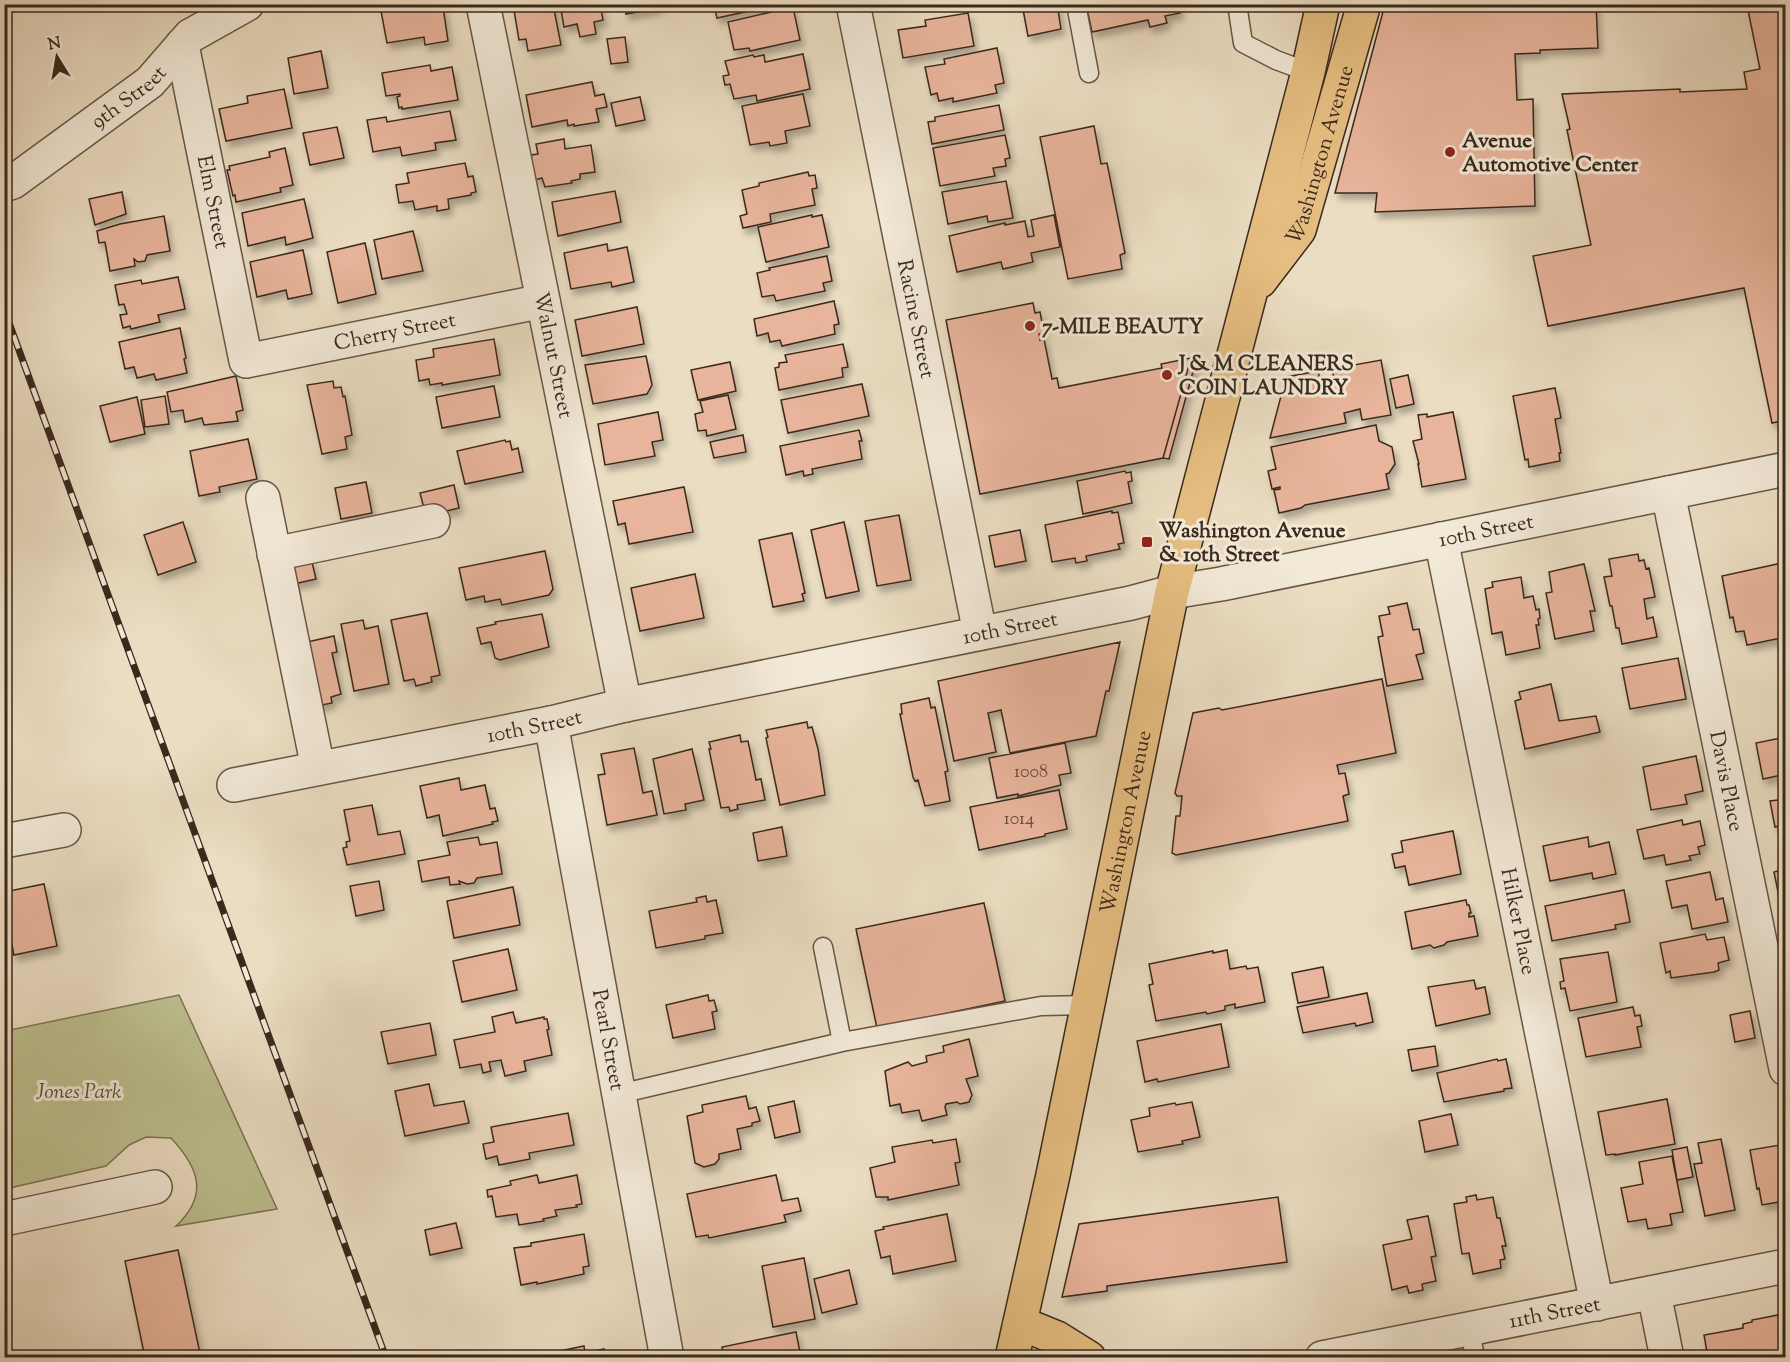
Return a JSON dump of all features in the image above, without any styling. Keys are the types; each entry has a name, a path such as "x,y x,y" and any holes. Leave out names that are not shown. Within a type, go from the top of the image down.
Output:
{"main road":[{"name":"Washington Avenue","path":"1012,1358 1088,1005 1172,592 1308,72 1323,4"},
{"name":"Washington Avenue","path":"1251,291 1299,230 1365,4"},
{"path":"1020,1323 1057,1338 1089,1358"}],"street":[{"name":"9th Street","path":"4,185 13,182 150,82 189,36 247,4"},
{"name":"Walnut Street","path":"483,4 625,705"},
{"name":"Racine Street","path":"853,4 980,633"},
{"name":"Elm Street","path":"182,45 246,361"},
{"name":"Cherry Street","path":"246,361 543,301"},
{"name":"10th Street","path":"234,785 551,723 625,705 1131,603 1172,592 1785,470"},
{"name":"Davis Place","path":"1668,493 1785,1069"},
{"path":"263,498 318,768"},
{"path":"274,554 433,521"},
{"name":"Hilker Place","path":"1441,539 1597,1304"},
{"name":"Pearl Street","path":"551,723 667,1358"},
{"path":"4,841 64,830"},
{"path":"4,1219 154,1186"},
{"name":"11th Street","path":"1322,1358 1472,1343 1597,1304 1785,1266"},
{"path":"1654,1293 1667,1358"}],"lane":[{"path":"1076,4 1089,73"},
{"path":"1237,4 1243,43 1276,60 1308,72"},
{"path":"823,947 842,1042"},
{"path":"619,1094 842,1042 1041,1006 1088,1005"}],"green space":[{"name":"Jones Park","path":"179,995 277,1209 176,1226 193,1203 196,1182 194,1171 188,1160 171,1138 146,1137 129,1145 106,1166 5,1189 5,1031"}],"building":[{"path":"418,4 431,4 432,9 443,7 448,41 425,45 424,37 387,43 381,11"},
{"path":"513,4 553,4 561,45 528,51 526,39 519,40"},
{"path":"560,4 600,4 603,20 594,22 596,34 580,37 577,24 564,27"},
{"path":"625,4 658,4 659,8 626,14"},
{"path":"714,4 781,4 717,18"},
{"path":"1022,4 1057,4 1061,29 1028,36"},
{"path":"1086,4 1178,4 1180,13 1165,16 1167,23 1150,27 1148,20 1092,32"},
{"path":"1385,4 1596,4 1598,48 1540,50 1540,53 1515,54 1517,100 1533,99 1535,206 1375,212 1377,193 1335,193"},
{"path":"1774,4 1786,4 1786,420 1772,423 1744,288 1548,326 1533,256 1591,245 1567,130 1570,129 1562,94 1680,89 1680,92 1747,89 1744,72 1760,69 1748,10"},
{"path":"793,7 800,40 750,51 749,48 734,50 728,22"},
{"path":"968,13 974,46 903,58 898,30 926,26 925,20"},
{"path":"625,37 628,62 611,64 607,39"},
{"path":"997,48 1004,83 995,85 997,93 953,102 953,98 939,101 937,93 931,95 925,67 945,64 944,59"},
{"path":"321,51 328,88 294,94 288,58"},
{"path":"803,54 810,89 757,101 756,95 734,99 730,84 725,85 723,76 729,75 725,61 764,55 765,62"},
{"path":"430,65 431,71 452,67 458,100 402,109 402,107 399,108 397,97 400,94 386,96 382,73"},
{"path":"592,82 595,96 604,94 607,107 596,109 599,122 568,126 567,120 532,127 526,95"},
{"path":"284,89 292,128 226,141 219,109 248,103 247,96"},
{"path":"803,94 810,126 785,131 787,143 770,146 769,142 750,145 742,106"},
{"path":"640,97 645,120 616,126 611,103"},
{"path":"999,105 1004,130 932,144 928,122 935,121 935,117"},
{"path":"450,111 456,140 435,143 436,150 402,156 400,147 373,152 367,120 386,117 387,122"},
{"path":"1094,126 1101,164 1107,163 1125,253 1120,255 1122,269 1068,279 1040,137"},
{"path":"337,127 344,158 310,165 303,133"},
{"path":"1005,135 1010,158 1005,159 1006,166 993,168 995,176 940,186 933,148"},
{"path":"564,139 565,149 591,145 595,172 580,174 580,179 571,181 572,183 545,187 542,178 535,180 531,155 538,154 536,144"},
{"path":"285,148 293,185 280,188 281,192 236,202 227,170 230,170 229,166 270,157 269,152"},
{"path":"465,163 468,177 473,176 476,192 448,199 449,209 437,211 437,206 415,210 413,201 399,203 396,185 409,183 407,173"},
{"path":"808,172 809,176 815,175 817,188 812,189 815,205 770,214 771,222 743,228 740,216 747,214 742,190 759,186 759,183"},
{"path":"1006,181 1013,218 988,222 987,216 948,224 942,192"},
{"path":"615,191 621,222 558,236 552,202"},
{"path":"122,192 126,214 95,225 89,199"},
{"path":"304,199 313,238 286,245 285,237 248,246 242,213"},
{"path":"812,215 812,217 822,215 829,247 766,262 758,227"},
{"path":"1054,215 1060,247 1031,253 1033,262 1003,269 1001,262 957,272 949,236 1005,223 1005,225 1025,221 1028,237 1034,236 1031,220"},
{"path":"164,216 170,251 147,255 145,261 138,262 134,259 135,266 110,271 105,242 99,243 97,231 120,224"},
{"path":"413,231 423,271 382,279 374,240"},
{"path":"365,243 376,294 338,303 327,252"},
{"path":"607,244 608,251 627,247 634,282 612,287 611,282 571,289 564,253"},
{"path":"303,250 312,294 288,299 286,290 257,297 250,262"},
{"path":"827,256 832,281 823,283 825,291 776,301 774,295 762,297 757,273 770,270 769,268"},
{"path":"178,277 185,309 158,315 160,322 131,329 130,326 123,328 120,315 127,314 124,304 119,305 115,285 141,280 142,284"},
{"path":"834,301 839,324 834,325 835,334 782,346 780,340 770,342 768,333 757,336 754,319"},
{"path":"1033,303 1035,313 1040,312 1044,333 1039,334 1040,340 1044,339 1052,379 1057,378 1059,388 1162,368 1161,364 1191,358 1163,458 980,494 946,320"},
{"path":"637,307 644,344 582,356 575,320"},
{"path":"180,328 187,373 156,380 154,374 137,378 134,367 125,369 119,342"},
{"path":"494,339 500,375 442,385 442,383 430,385 429,379 419,381 416,360 434,357 433,349"},
{"path":"843,344 848,367 842,368 843,377 779,390 775,368 779,367 779,363 787,362 785,355"},
{"path":"646,356 652,385 647,394 593,404 585,365"},
{"path":"1197,357 1169,459 1163,458 1191,358"},
{"path":"1381,360 1391,415 1362,420 1360,409 1344,413 1346,423 1270,438 1286,377 1318,371 1320,380 1334,378 1332,369"},
{"path":"730,362 736,391 698,400 691,370"},
{"path":"1408,375 1414,404 1396,408 1390,379"},
{"path":"236,376 243,410 236,412 238,421 204,425 202,418 185,422 183,410 171,412 167,392"},
{"path":"333,381 334,388 341,387 343,397 345,396 352,435 345,437 347,449 322,454 307,385"},
{"path":"862,384 869,416 788,433 781,400"},
{"path":"494,386 500,417 442,428 436,397"},
{"path":"1555,388 1561,418 1555,419 1561,453 1559,453 1560,461 1529,467 1528,459 1525,460 1513,396"},
{"path":"728,395 736,429 707,436 706,430 698,431 695,414 703,412 700,401"},
{"path":"165,396 169,424 145,427 141,400"},
{"path":"137,397 145,434 110,442 100,406"},
{"path":"658,412 663,440 652,442 655,456 605,465 598,424"},
{"path":"1453,412 1466,479 1422,487 1413,441 1422,439 1418,415 1427,414 1427,417"},
{"path":"1376,425 1379,441 1392,447 1395,464 1386,474 1389,489 1305,505 1279,513 1274,490 1280,487 1272,489 1268,471 1276,469 1271,447"},
{"path":"859,430 862,441 859,441 862,459 812,469 813,474 804,476 803,471 786,475 780,446"},
{"path":"743,435 746,452 714,458 710,442"},
{"path":"248,439 257,479 219,487 220,492 199,496 190,451"},
{"path":"505,440 510,441 512,450 518,448 523,472 465,484 457,451"},
{"path":"1125,471 1126,473 1131,472 1132,481 1128,482 1132,503 1083,514 1077,481"},
{"path":"366,482 372,513 341,519 335,488"},
{"path":"454,485 459,508 426,516 420,493"},
{"path":"684,487 693,532 629,544 625,523 618,525 613,501"},
{"path":"1112,511 1112,513 1118,512 1124,543 1118,544 1120,549 1086,556 1087,561 1076,563 1075,558 1052,562 1045,525"},
{"path":"899,515 911,580 877,586 865,521"},
{"path":"183,522 196,562 158,575 144,535"},
{"path":"844,522 859,591 826,598 811,530"},
{"path":"1020,530 1026,561 995,567 989,536"},
{"path":"792,533 805,593 802,594 804,601 773,607 759,540"},
{"path":"545,551 553,589 549,595 502,605 500,599 485,602 484,596 466,600 459,568"},
{"path":"1638,554 1639,561 1644,560 1646,569 1649,568 1655,597 1644,599 1647,619 1653,617 1657,637 1622,644 1604,577 1612,576 1609,559"},
{"path":"311,558 316,579 281,587 277,566"},
{"path":"1782,563 1786,580 1786,637 1747,645 1744,631 1736,632 1733,617 1730,618 1722,576"},
{"path":"1584,564 1595,611 1590,611 1594,631 1555,639 1546,593 1552,592 1549,572"},
{"path":"695,574 704,618 640,631 631,588"},
{"path":"1521,577 1524,598 1533,596 1536,610 1539,609 1539,625 1536,625 1540,648 1506,655 1502,632 1492,634 1485,589 1493,587 1492,582"},
{"path":"1407,603 1413,630 1419,629 1424,653 1416,655 1423,679 1387,686 1378,637 1383,636 1379,616 1390,614 1388,607"},
{"path":"427,613 440,675 431,677 432,682 416,686 414,679 404,681 391,620"},
{"path":"542,614 549,647 500,660 495,658 491,642 481,644 477,628 496,624 495,622"},
{"path":"363,620 365,629 378,626 389,684 354,691 341,624"},
{"path":"334,636 337,652 332,653 341,694 331,697 332,703 317,706 294,645"},
{"path":"1120,642 1096,736 1010,753 1001,710 988,713 996,752 954,761 938,681"},
{"path":"1678,658 1686,699 1630,709 1622,668"},
{"path":"1382,679 1396,753 1337,765 1339,774 1345,773 1349,794 1343,796 1348,821 1176,855 1172,853 1176,816 1180,816 1182,796 1177,796 1175,793 1193,713 1219,708 1222,710"},
{"path":"1551,684 1559,721 1596,716 1600,732 1525,749 1515,701 1521,699 1519,692"},
{"path":"929,698 931,708 935,707 948,771 945,772 950,801 925,806 918,780 915,781 913,777 900,714 902,714 901,704"},
{"path":"807,722 808,728 812,727 818,749 825,795 780,805 766,730"},
{"path":"740,735 741,742 748,741 756,780 761,779 765,800 737,805 738,809 730,811 729,807 721,808 709,742"},
{"path":"1786,737 1786,774 1763,779 1756,743"},
{"path":"1065,743 1071,773 1059,775 1061,785 1018,796 1018,794 997,798 989,758"},
{"path":"634,748 643,793 652,791 657,815 607,825 598,775 605,774 601,754"},
{"path":"692,749 704,800 685,804 686,810 664,814 653,759"},
{"path":"1696,756 1703,791 1685,795 1687,804 1651,810 1643,767"},
{"path":"459,778 461,790 485,785 490,809 495,808 498,821 443,836 439,815 427,818 420,786"},
{"path":"1059,790 1067,829 979,850 970,807"},
{"path":"1786,799 1785,832 1784,825 1775,827 1770,801"},
{"path":"372,805 378,835 400,831 405,854 347,865 343,848 347,847 346,842 350,841 344,810"},
{"path":"1682,820 1683,825 1700,821 1705,845 1698,847 1700,854 1689,856 1691,860 1666,865 1664,855 1644,859 1637,830"},
{"path":"782,827 787,856 758,861 753,833"},
{"path":"1453,831 1461,874 1409,885 1405,866 1395,868 1392,854 1403,852 1401,841"},
{"path":"478,837 480,845 497,842 502,874 477,878 474,883 467,884 459,881 460,884 450,885 449,877 422,882 418,861 450,855 447,842"},
{"path":"1588,837 1589,847 1609,842 1616,874 1593,879 1592,873 1550,881 1543,846"},
{"path":"1786,870 1786,901 1780,902 1774,872"},
{"path":"1710,872 1716,900 1723,898 1728,922 1692,929 1687,905 1672,908 1666,881"},
{"path":"379,881 384,910 356,916 350,886"},
{"path":"44,884 57,946 14,955 4,907 4,892"},
{"path":"513,887 520,925 454,938 447,901"},
{"path":"1624,890 1630,922 1615,925 1616,929 1552,941 1545,906"},
{"path":"706,896 707,902 716,900 723,933 705,936 705,939 656,948 649,911 697,902 696,898"},
{"path":"1466,900 1471,913 1469,917 1474,916 1478,936 1447,942 1434,948 1430,945 1412,949 1405,912"},
{"path":"984,903 1005,1001 877,1028 856,929"},
{"path":"1705,934 1707,940 1724,937 1729,960 1718,963 1719,970 1714,972 1671,978 1670,971 1666,973 1660,943"},
{"path":"508,949 517,990 462,1002 453,961"},
{"path":"1227,950 1230,969 1246,966 1247,969 1258,967 1265,1002 1235,1008 1235,1004 1225,1006 1225,1010 1207,1014 1206,1012 1156,1021 1149,985 1153,984 1149,964"},
{"path":"1608,952 1617,1002 1570,1011 1565,988 1561,989 1560,982 1564,981 1560,959"},
{"path":"1323,967 1329,997 1298,1003 1292,973"},
{"path":"1474,980 1476,989 1485,987 1490,1014 1436,1026 1428,987"},
{"path":"1367,993 1373,1022 1356,1026 1355,1023 1303,1033 1297,1007"},
{"path":"708,995 709,1001 714,1000 717,1011 712,1012 715,1029 673,1038 666,1005"},
{"path":"1633,1007 1635,1016 1640,1015 1642,1026 1637,1027 1641,1047 1586,1057 1578,1018"},
{"path":"1750,1011 1755,1038 1735,1042 1730,1015"},
{"path":"513,1012 516,1023 544,1017 547,1019 552,1055 524,1061 526,1071 505,1076 501,1060 489,1062 491,1071 483,1073 481,1064 460,1068 454,1040 495,1032 492,1017"},
{"path":"430,1023 436,1055 388,1064 381,1032"},
{"path":"1221,1024 1229,1067 1158,1082 1157,1079 1145,1082 1137,1041"},
{"path":"969,1039 978,1076 966,1079 972,1095 969,1102 946,1104 947,1115 922,1121 919,1110 902,1113 900,1104 890,1106 885,1071 908,1062 912,1066 927,1062 926,1056 944,1052 943,1046"},
{"path":"1435,1046 1438,1066 1412,1071 1408,1050"},
{"path":"1497,1059 1498,1061 1506,1059 1512,1088 1444,1102 1437,1073"},
{"path":"429,1084 434,1106 464,1101 469,1123 405,1136 395,1091"},
{"path":"746,1096 749,1109 756,1107 760,1121 752,1123 752,1126 737,1129 741,1149 719,1154 719,1159 715,1164 704,1167 695,1163 687,1116 703,1112 702,1105"},
{"path":"1667,1099 1675,1144 1606,1155 1598,1112"},
{"path":"794,1101 800,1132 775,1138 768,1107"},
{"path":"1192,1102 1200,1137 1182,1141 1183,1144 1138,1152 1131,1120 1150,1116 1149,1108"},
{"path":"568,1113 574,1145 529,1153 530,1159 499,1165 497,1156 486,1159 483,1144 494,1142 491,1127"},
{"path":"1451,1114 1458,1145 1425,1152 1419,1121"},
{"path":"956,1139 960,1162 955,1163 959,1185 888,1200 888,1197 876,1197 870,1168 895,1162 892,1147 932,1140 933,1143"},
{"path":"1721,1139 1735,1210 1705,1216 1694,1164 1702,1163 1698,1143"},
{"path":"1780,1145 1783,1161 1786,1161 1784,1201 1762,1205 1750,1150"},
{"path":"1687,1147 1693,1177 1677,1180 1672,1150"},
{"path":"1672,1156 1683,1212 1670,1214 1672,1225 1648,1229 1646,1219 1628,1222 1621,1188 1643,1184 1639,1162"},
{"path":"537,1175 539,1183 577,1175 582,1204 576,1205 577,1207 555,1210 557,1216 543,1219 544,1221 519,1225 517,1214 496,1217 492,1196 488,1197 487,1190 511,1185 510,1181"},
{"path":"776,1175 782,1201 798,1198 801,1211 784,1215 786,1222 709,1238 708,1235 696,1237 687,1194"},
{"path":"1476,1195 1477,1200 1493,1197 1506,1246 1502,1246 1505,1259 1500,1260 1501,1268 1473,1274 1469,1253 1462,1254 1454,1204 1467,1202 1466,1197"},
{"path":"1278,1197 1287,1262 1107,1286 1107,1291 1062,1297 1079,1224"},
{"path":"947,1214 956,1261 893,1274 890,1256 881,1258 875,1231 884,1229 883,1227"},
{"path":"1428,1216 1436,1256 1431,1257 1436,1281 1422,1284 1423,1290 1409,1293 1407,1286 1392,1290 1383,1245 1412,1239 1407,1220"},
{"path":"456,1223 462,1248 430,1255 425,1230"},
{"path":"584,1234 589,1266 583,1267 584,1274 521,1285 514,1248"},
{"path":"178,1250 201,1358 145,1358 125,1261"},
{"path":"804,1258 815,1319 773,1327 762,1266"},
{"path":"849,1270 857,1304 822,1313 814,1279"},
{"path":"1778,1315 1785,1358 1708,1358 1704,1335 1743,1328 1743,1324 1752,1322 1752,1320"},
{"path":"796,1332 801,1358 724,1358 722,1347"},
{"path":"584,1346 585,1353 604,1349 606,1358 546,1358 545,1354"},
{"path":"1608,1351 1609,1358 1576,1358"},
{"path":"890,1354 960,1354 959,1358 871,1358"}],"railway":[{"path":"4,309 386,1358"}],"place":[{"name":"Avenue Automotive Center","path":"1450,152"},
{"name":"7-MILE BEAUTY","path":"1030,326"},
{"name":"J & M CLEANERS COIN LAUNDRY","path":"1167,375"},
{"name":"Washington Avenue & 10th Street","path":"1147,542"}]}
